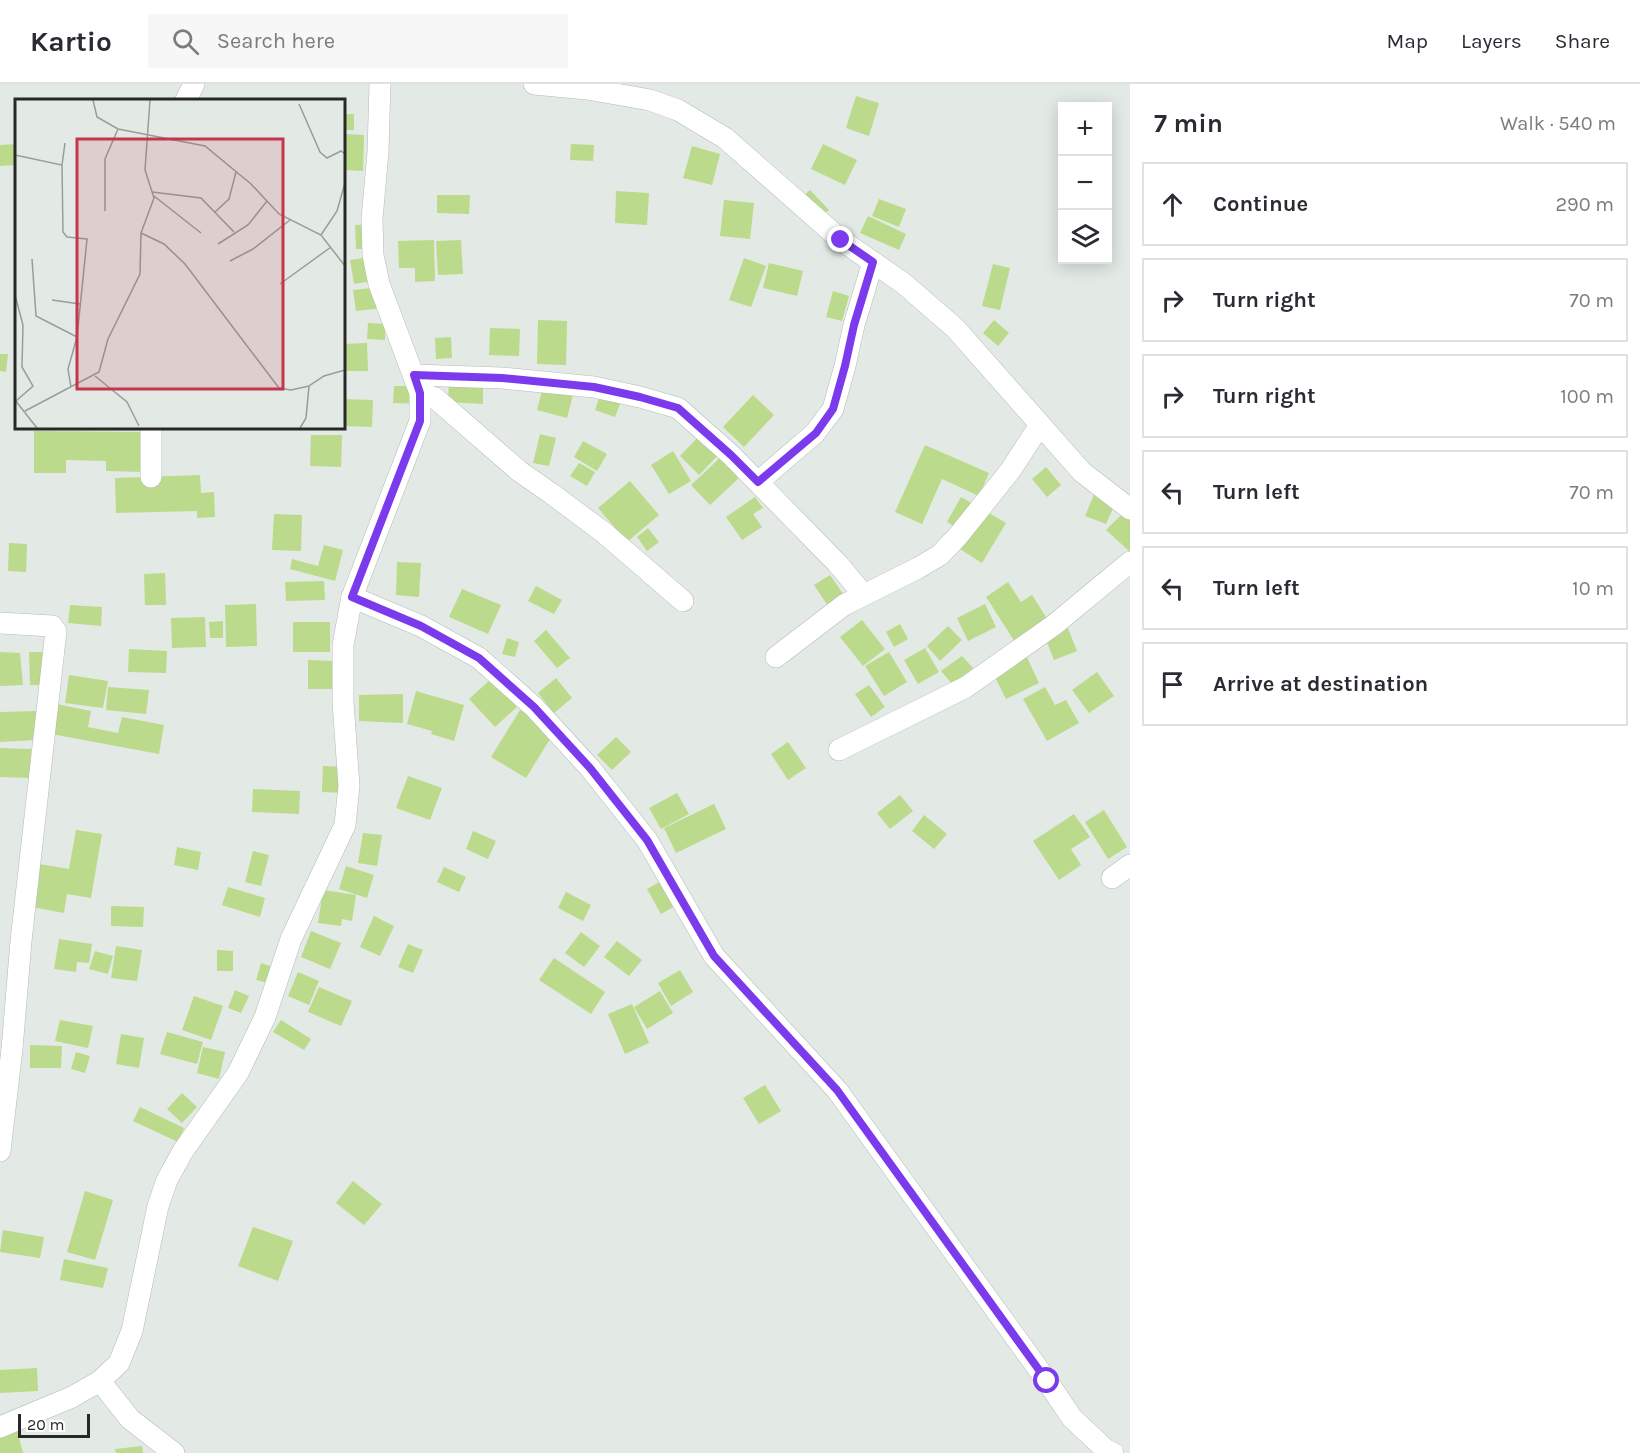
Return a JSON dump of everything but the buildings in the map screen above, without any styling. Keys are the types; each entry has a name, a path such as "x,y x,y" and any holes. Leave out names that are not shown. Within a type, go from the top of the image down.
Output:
{"street":[{"path":"186,99 194,84"},
{"path":"0,1426 72,1397 100,1382 119,1363 132,1331 159,1206 167,1180 183,1151 238,1072 265,1017 291,939 345,825 349,786 343,702 343,645 352,597 420,421 417,384 382,294 373,255 372,219 378,152 380,84"},
{"path":"534,84 651,100 678,110 725,138 841,240 903,283 955,328 1082,472 1130,509"},
{"path":"758,482 816,433 833,409 873,262"},
{"path":"417,384 502,378 594,387 678,408 758,482 837,563 863,594"},
{"path":"417,384 519,471 603,532 683,601"},
{"path":"776,657 844,605 940,555 1010,471 1040,425"},
{"path":"151,429 151,477"},
{"path":"839,750 966,687 1054,625 1130,562"},
{"path":"352,597 421,626 479,658 534,707 590,768 647,840 714,956 837,1090 1072,1418 1106,1450 1113,1453"},
{"path":"0,623 52,626 56,631 8,986 12,1049 0,1150"},
{"path":"1112,878 1130,865"},
{"path":"100,1382 130,1419 174,1453"}],"route":[{"path":"841,240 873,262 833,409 816,433 758,482 678,408 594,387 502,378 414,375 420,393 420,421 352,597 421,626 479,658 534,707 590,768 647,840 714,956 837,1090 1047,1381"}]}
